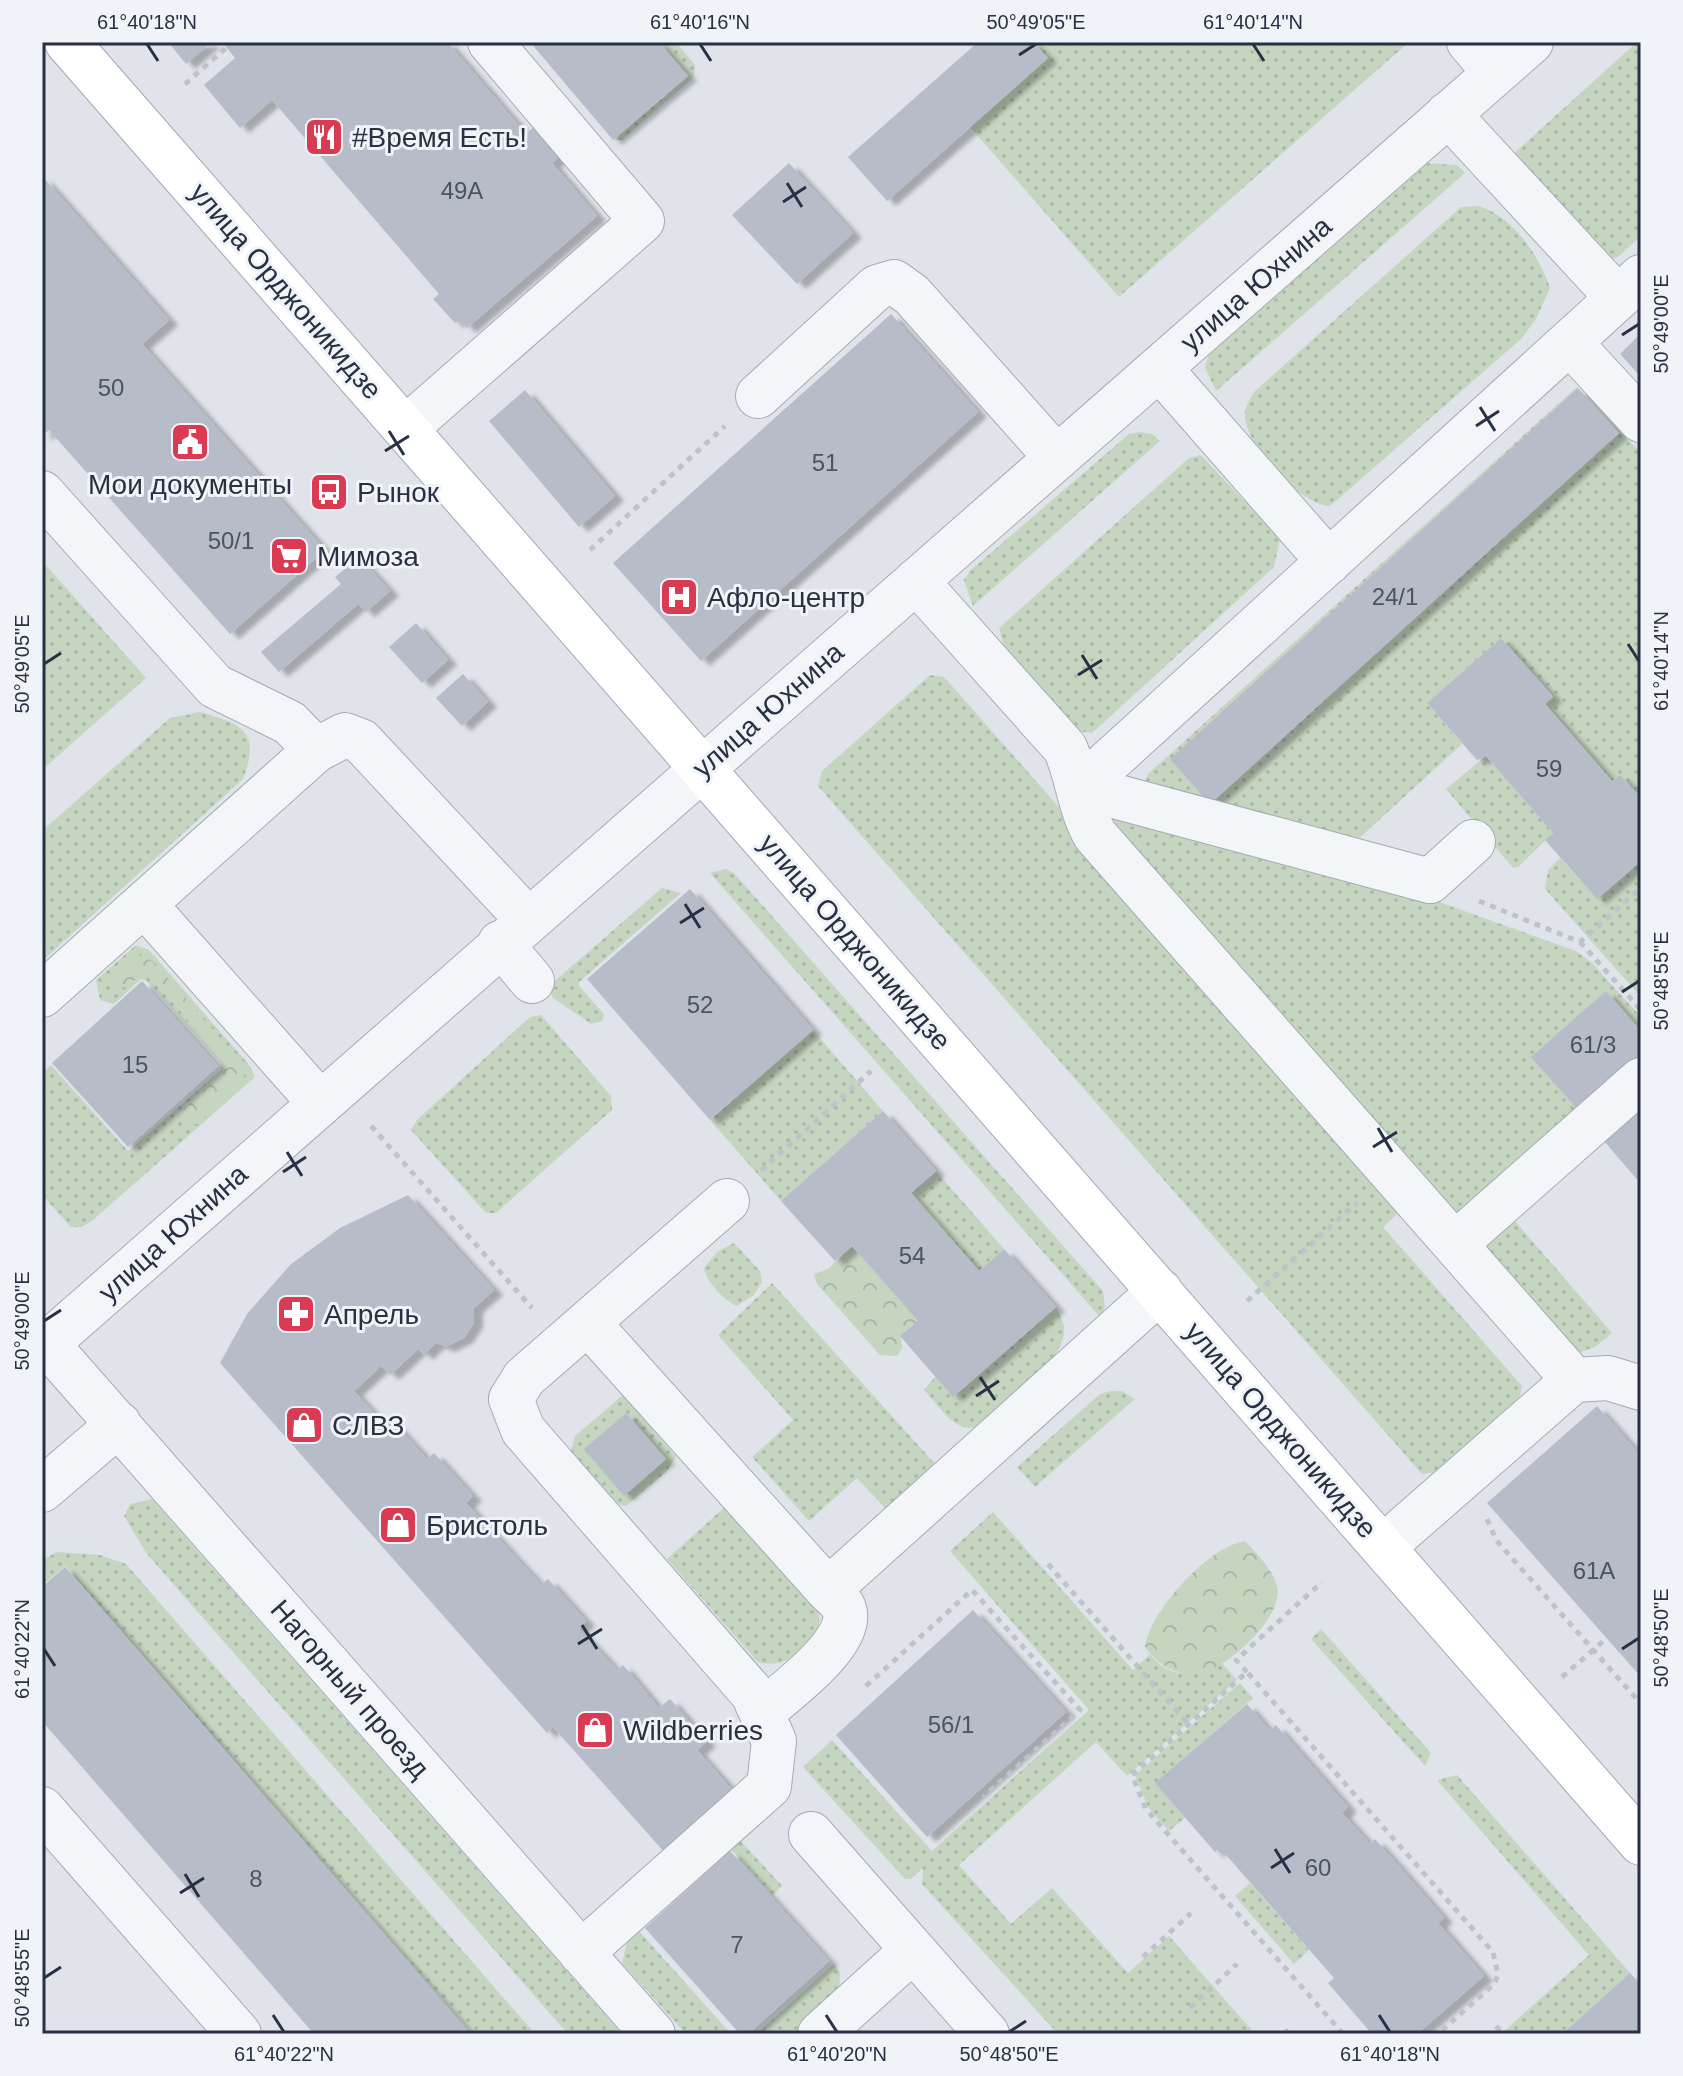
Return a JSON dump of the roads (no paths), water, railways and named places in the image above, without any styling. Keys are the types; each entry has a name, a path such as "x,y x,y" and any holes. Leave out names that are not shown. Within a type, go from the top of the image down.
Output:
{"main road":[{"name":"улица Орджоникидзе","path":"67,42 1641,1843"}],"street":[{"path":"406,428 642,221 490,42"},
{"name":"улица Юхнина","path":"45,1346 1448,114 1482,57 1531,42"},
{"path":"1081,787 1629,287 1448,114"},
{"path":"758,396 877,287 894,282 912,295 1057,458"},
{"path":"1570,343 1641,420"},
{"path":"1159,368 1329,562"},
{"path":"42,493 215,686 290,723 316,750"},
{"path":"916,581 1065,748 1074,777 1081,787 1082,807 1095,835 1574,1380"},
{"path":"42,995 316,750 345,735 361,741 514,931 532,981"},
{"path":"1081,787 1430,881 1473,842"},
{"path":"144,904 320,1103"},
{"path":"1455,1244 1641,1080"},
{"path":"581,1953 769,1786 774,1741 753,1694 523,1430 511,1399 524,1378 727,1201"},
{"path":"828,1590 1160,1291"},
{"path":"576,1333 844,1608 845,1627 827,1653 762,1712"},
{"name":"Нагорный проезд","path":"45,1346 119,1424 653,2034"},
{"path":"1383,1547 1574,1380 1608,1378 1641,1388"},
{"path":"42,1490 119,1424"},
{"path":"42,1809 239,2034"},
{"path":"811,1834 987,2034"},
{"path":"820,2034 913,1950"}],"place":[{"name":"#Время Есть!","path":"324,137"},
{"name":"Мои документы","path":"190,442"},
{"name":"Рынок","path":"329,492"},
{"name":"Мимоза","path":"289,556"},
{"name":"Афло-центр","path":"679,597"},
{"name":"Апрель","path":"296,1314"},
{"name":"СЛВЗ","path":"304,1425"},
{"name":"Бристоль","path":"398,1525"},
{"name":"Wildberries","path":"595,1730"}]}
